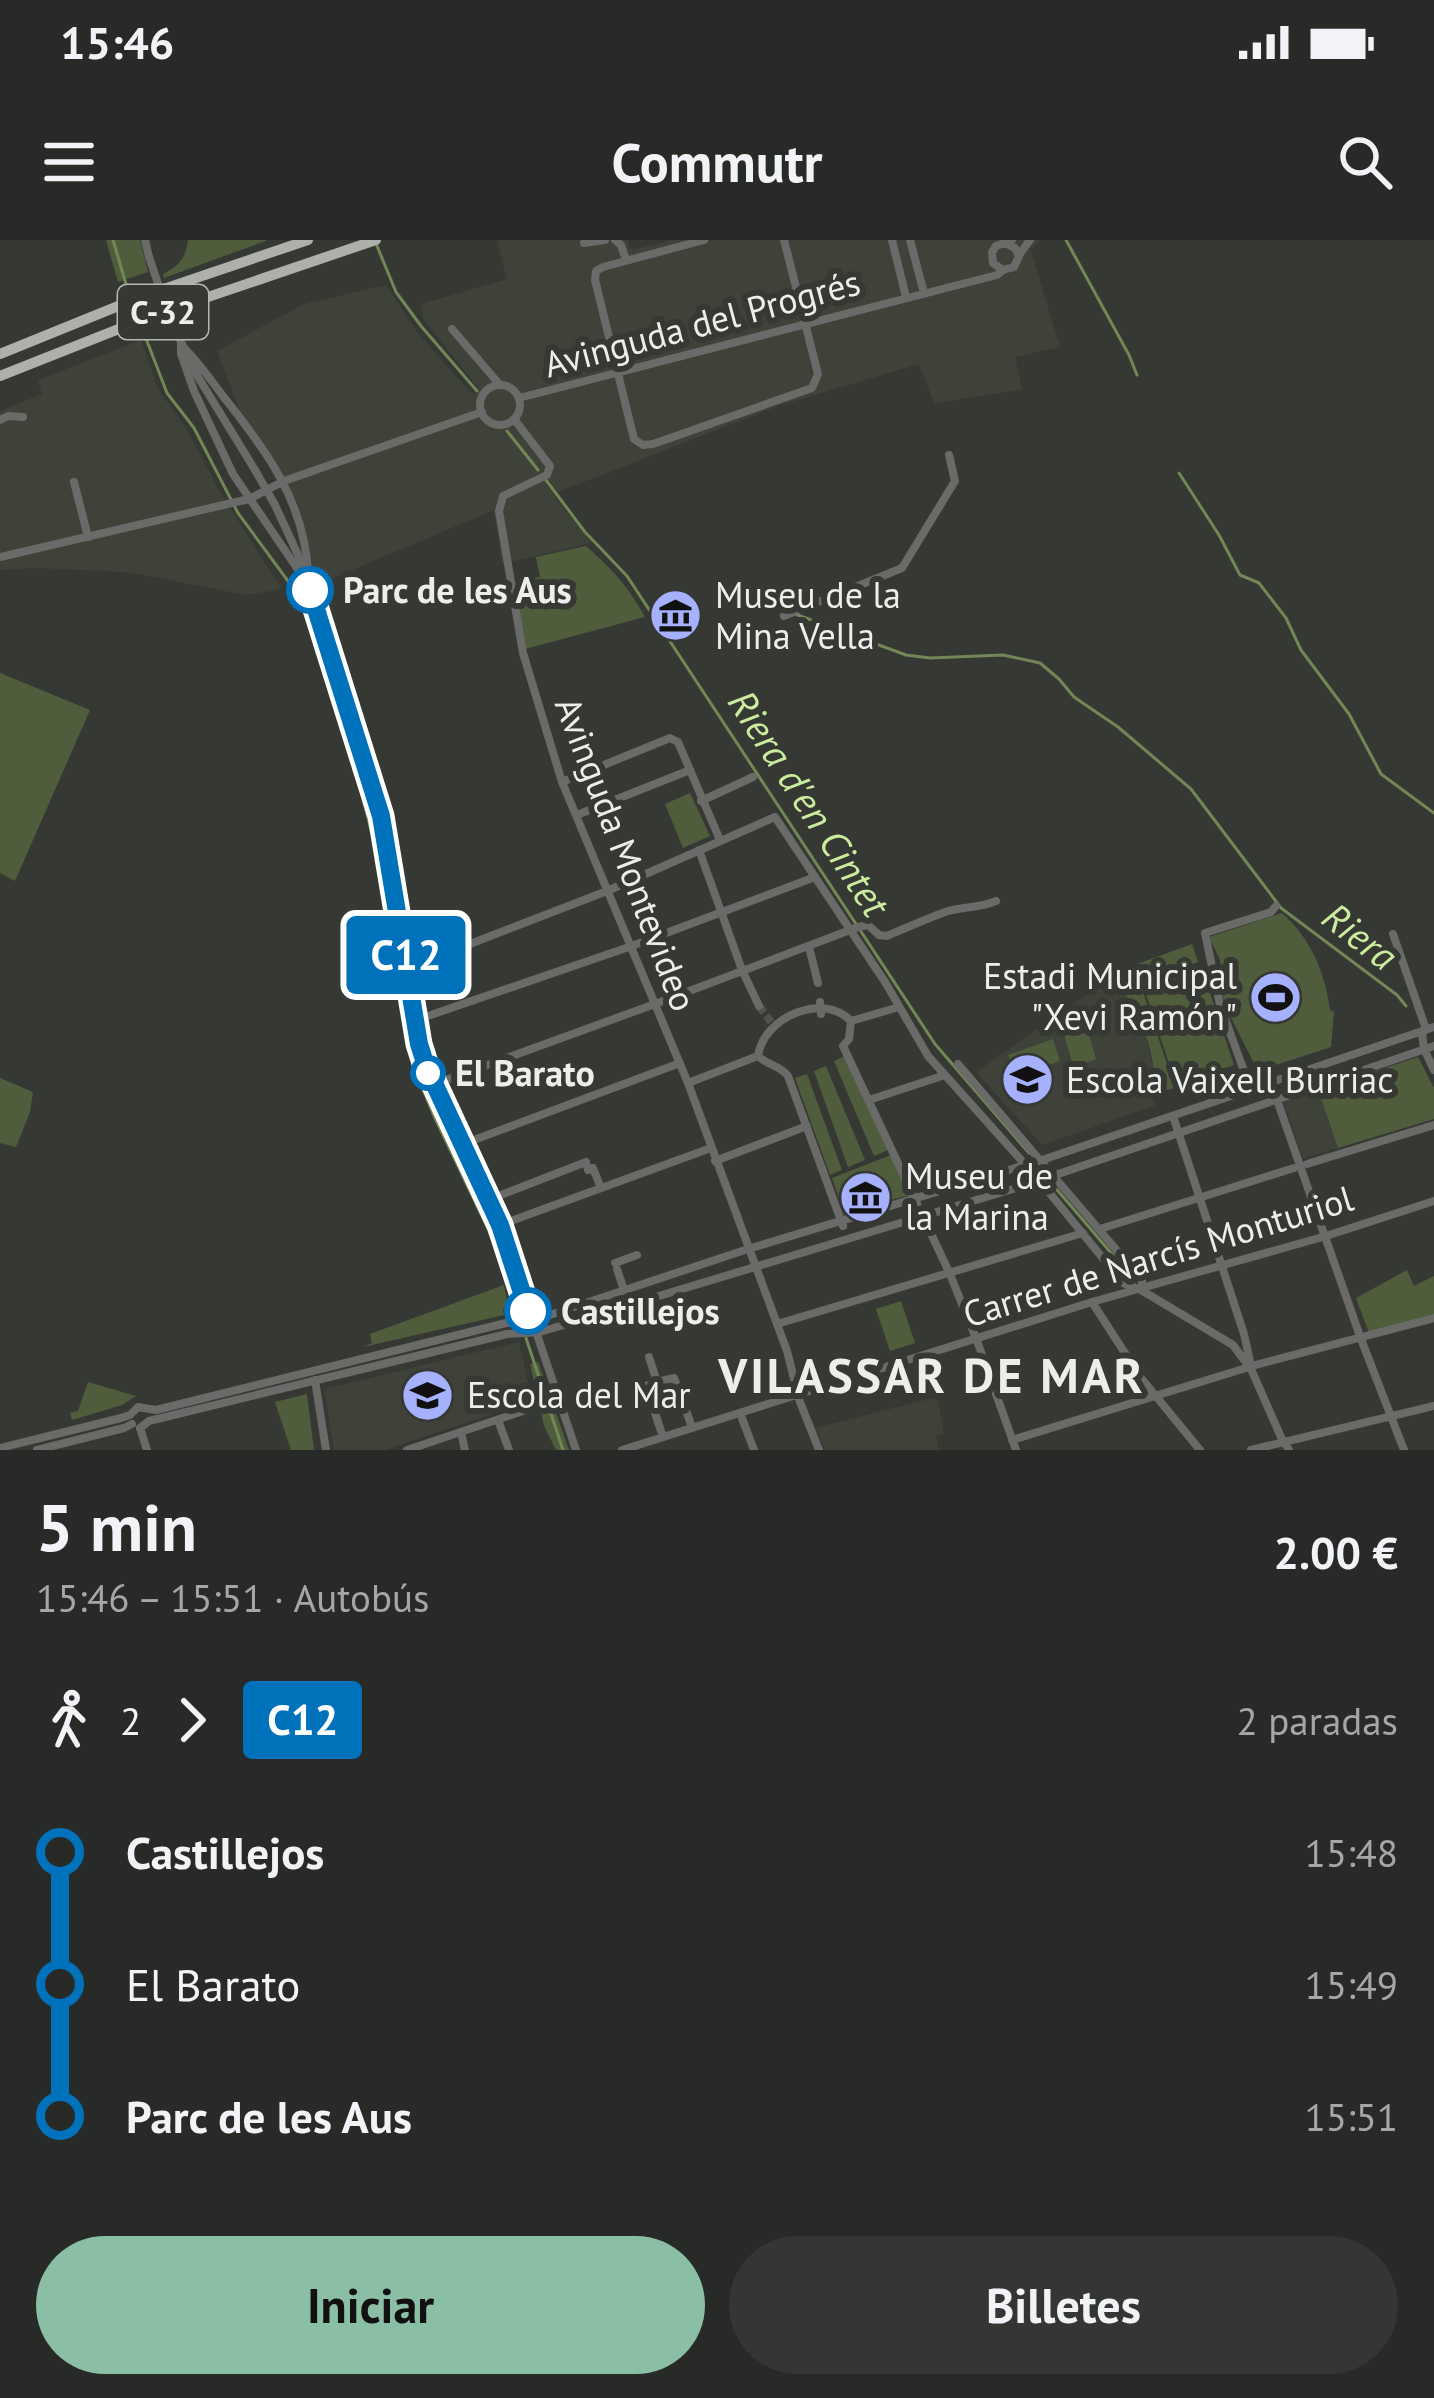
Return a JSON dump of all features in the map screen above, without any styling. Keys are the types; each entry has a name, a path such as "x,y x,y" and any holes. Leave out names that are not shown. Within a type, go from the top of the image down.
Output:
{"highway":[{"name":"C-32","path":"0,354 143,296 308,240"},
{"name":"C-32","path":"0,376 149,317 376,240"}],"street":[{"path":"145,240 181,345 275,505 309,586 381,816 419,1044 432,1085 500,1225 521,1327 575,1450"},
{"path":"584,243 605,240"},
{"path":"615,240 626,260"},
{"path":"704,240 596,271 634,439 643,445 812,388 818,374 784,240"},
{"path":"892,240 907,297"},
{"path":"910,240 924,293"},
{"path":"991,259 1003,270 1014,266 1030,240"},
{"path":"968,282 982,274 994,248 1008,241 1018,256"},
{"name":"Avinguda del Progrés","path":"519,398 1003,270"},
{"path":"452,329 500,385 514,390 519,398 520,411 506,424 482,412 484,394 500,385"},
{"path":"181,345 284,481 307,550 309,586"},
{"path":"181,345 194,391 233,474 309,586"},
{"path":"0,557 249,499 284,481 482,412"},
{"path":"0,420 23,417"},
{"name":"Avinguda Montevideo","path":"514,419 550,466 547,475 500,501 523,653 562,782 688,1082 819,1450"},
{"path":"784,616 902,568 955,482 949,455"},
{"path":"74,482 88,536"},
{"path":"562,782 670,738 678,742 720,841"},
{"path":"577,815 690,770"},
{"path":"701,801 753,777"},
{"path":"408,968 607,891 775,817 928,1055 1123,1283 1142,1289 1230,1343 1251,1369"},
{"path":"700,850 759,1006"},
{"path":"416,1020 815,877"},
{"path":"432,1085 850,930 868,926 887,936 945,913 996,901"},
{"path":"1251,1090 1220,1005 1205,933 1276,907"},
{"path":"1393,934 1430,1028"},
{"path":"809,946 818,983"},
{"path":"850,1021 899,1007"},
{"path":"758,1056 761,1041 774,1026 799,1012 821,1008 850,1021 844,1046 949,1272 1014,1445 1157,1396 1434,1318"},
{"path":"1430,1028 1422,1034 1434,1070"},
{"path":"0,1448 138,1422 521,1327 748,1249 1025,1166 1430,1028"},
{"path":"521,1327 577,1321 925,1217 1429,1048"},
{"path":"758,1056 788,1076 848,1237"},
{"path":"688,1082 758,1056"},
{"path":"463,1144 680,1063"},
{"path":"958,1064 1142,1280 1142,1289"},
{"path":"869,1100 945,1075"},
{"path":"1270,1083 1401,1449"},
{"path":"1173,1116 1244,1334 1251,1369 1286,1446"},
{"path":"1307,1164 1434,1125"},
{"path":"715,1160 807,1126"},
{"path":"500,1225 711,1148"},
{"path":"488,1200 586,1162 601,1189"},
{"path":"1100,1229 1294,1168"},
{"name":"Carrer de Narcís Monturiol","path":"622,1450 1092,1302 1434,1201"},
{"path":"777,1324 1083,1233"},
{"path":"625,1291 616,1266 637,1256"},
{"path":"1092,1302 1141,1378 1200,1450"},
{"path":"574,1307 567,1314 577,1321"},
{"path":"649,1357 657,1382"},
{"path":"147,1450 135,1408 147,1410 314,1377"},
{"path":"314,1377 326,1450"},
{"path":"663,1437 646,1386 657,1382 674,1378 692,1427"},
{"path":"1251,1450 1286,1446 1434,1406"},
{"path":"407,1450 536,1407"},
{"path":"37,1450 124,1428 138,1422 147,1410"},
{"path":"740,1413 754,1450"},
{"path":"498,1420 509,1450"},
{"path":"461,1432 465,1450"}],"shaded area":[{"path":"497,240 627,240 632,250 672,240 1040,240 1031,250 1060,347 1015,357 1022,390 934,403 919,364 778,406 558,492 549,480 545,483 591,543 502,564 494,510 317,585 284,490 241,414 217,351 304,304 386,285 417,332 475,394 479,389 423,319 421,304 507,279"},
{"path":"141,340 158,389 282,589 246,595 127,572 0,570 0,411 42,394 38,380"},
{"path":"1115,980 1145,1031 1154,1106 1042,1145 976,1072 1105,982"},
{"path":"1318,1090 1338,1148 1303,1158 1283,1101"},
{"name":"Escola del Mar","path":"519,1342 532,1401 385,1450 334,1450 324,1389"},
{"path":"937,1397 944,1433 936,1435 939,1450 825,1450 815,1428"}],"green space":[{"path":"106,240 140,240 148,272 118,282"},
{"path":"188,240 268,240 164,278 183,257"},
{"path":"586,546 619,578 645,617 525,649 513,583 540,577 536,557"},
{"path":"0,673 90,710 15,881 0,873"},
{"path":"690,793 710,836 683,848 665,804"},
{"name":"Estadi Municipal \"Xevi Ramón\"","path":"1282,913 1309,945 1320,969 1334,1012 1331,1047 1258,1071 1225,1006 1220,960 1209,937"},
{"path":"1192,944 1198,962 1140,983 1175,1088 1155,1093 1144,1029 1110,974"},
{"path":"1201,966 1234,1065 1176,1084 1143,985"},
{"path":"1083,1015 1096,1059 1074,1068 1061,1025"},
{"path":"1053,1039 1060,1061 1016,1076 1008,1055"},
{"path":"845,1056 888,1150 874,1156 834,1061"},
{"path":"1418,1057 1434,1088 1434,1119 1338,1148 1318,1090"},
{"path":"826,1066 865,1160 848,1167 814,1071"},
{"path":"807,1074 842,1170 830,1175 795,1078"},
{"path":"0,1078 33,1092 16,1147 0,1143"},
{"path":"891,1155 910,1195 844,1212 832,1178"},
{"path":"1407,1270 1414,1286 1434,1276 1434,1314 1369,1333 1356,1298"},
{"path":"504,1285 508,1307 503,1308 504,1315 363,1347 372,1343 370,1334"},
{"path":"901,1301 915,1343 890,1351 876,1309"},
{"path":"538,1362 569,1450 556,1450 544,1426 530,1364"},
{"path":"88,1382 136,1396 72,1420 70,1413 78,1411"},
{"path":"307,1394 314,1450 291,1450 275,1402"}],"waterway":[{"path":"113,240 128,291"},
{"path":"1066,240 1137,375"},
{"name":"Riera d'en Cintet","path":"377,246 396,292 477,391"},
{"path":"135,310 167,393 194,428 238,513 296,592 321,645 383,877 415,1070 492,1237 519,1317"},
{"name":"Riera d'en Cintet","path":"507,431 538,470"},
{"path":"1179,473 1240,575 1259,583 1286,618 1301,650 1349,714 1381,774 1434,813"},
{"name":"Riera d'en Cintet","path":"546,480 585,532 627,576 935,1044 1029,1153"},
{"name":"Riera","path":"795,614 906,655 1003,655 1040,663 1074,697 1118,727 1191,789 1281,908 1406,1006"},
{"name":"Riera d'en Cintet","path":"1053,1185 1130,1275"},
{"path":"526,1338 563,1450"}],"tunnel":[{"path":"759,1006 771,1022"}],"bus line":[{"name":"C12","path":"310,590 381,816 419,1044 432,1085 500,1225 528,1311"}],"place":[{"name":"Parc de les Aus","path":"310,590"},
{"name":"Museu de la Mina Vella","path":"676,616"},
{"name":"Estadi Municipal \"Xevi Ramón\"","path":"1276,997"},
{"name":"El Barato","path":"428,1073"},
{"name":"Escola Vaixell Burriac","path":"1027,1080"},
{"name":"Museu de la Marina","path":"866,1197"},
{"name":"Castillejos","path":"528,1311"},
{"name":"Escola del Mar","path":"428,1395"}],"district":[{"name":"VILASSAR DE MAR","path":"932,1376"}]}
